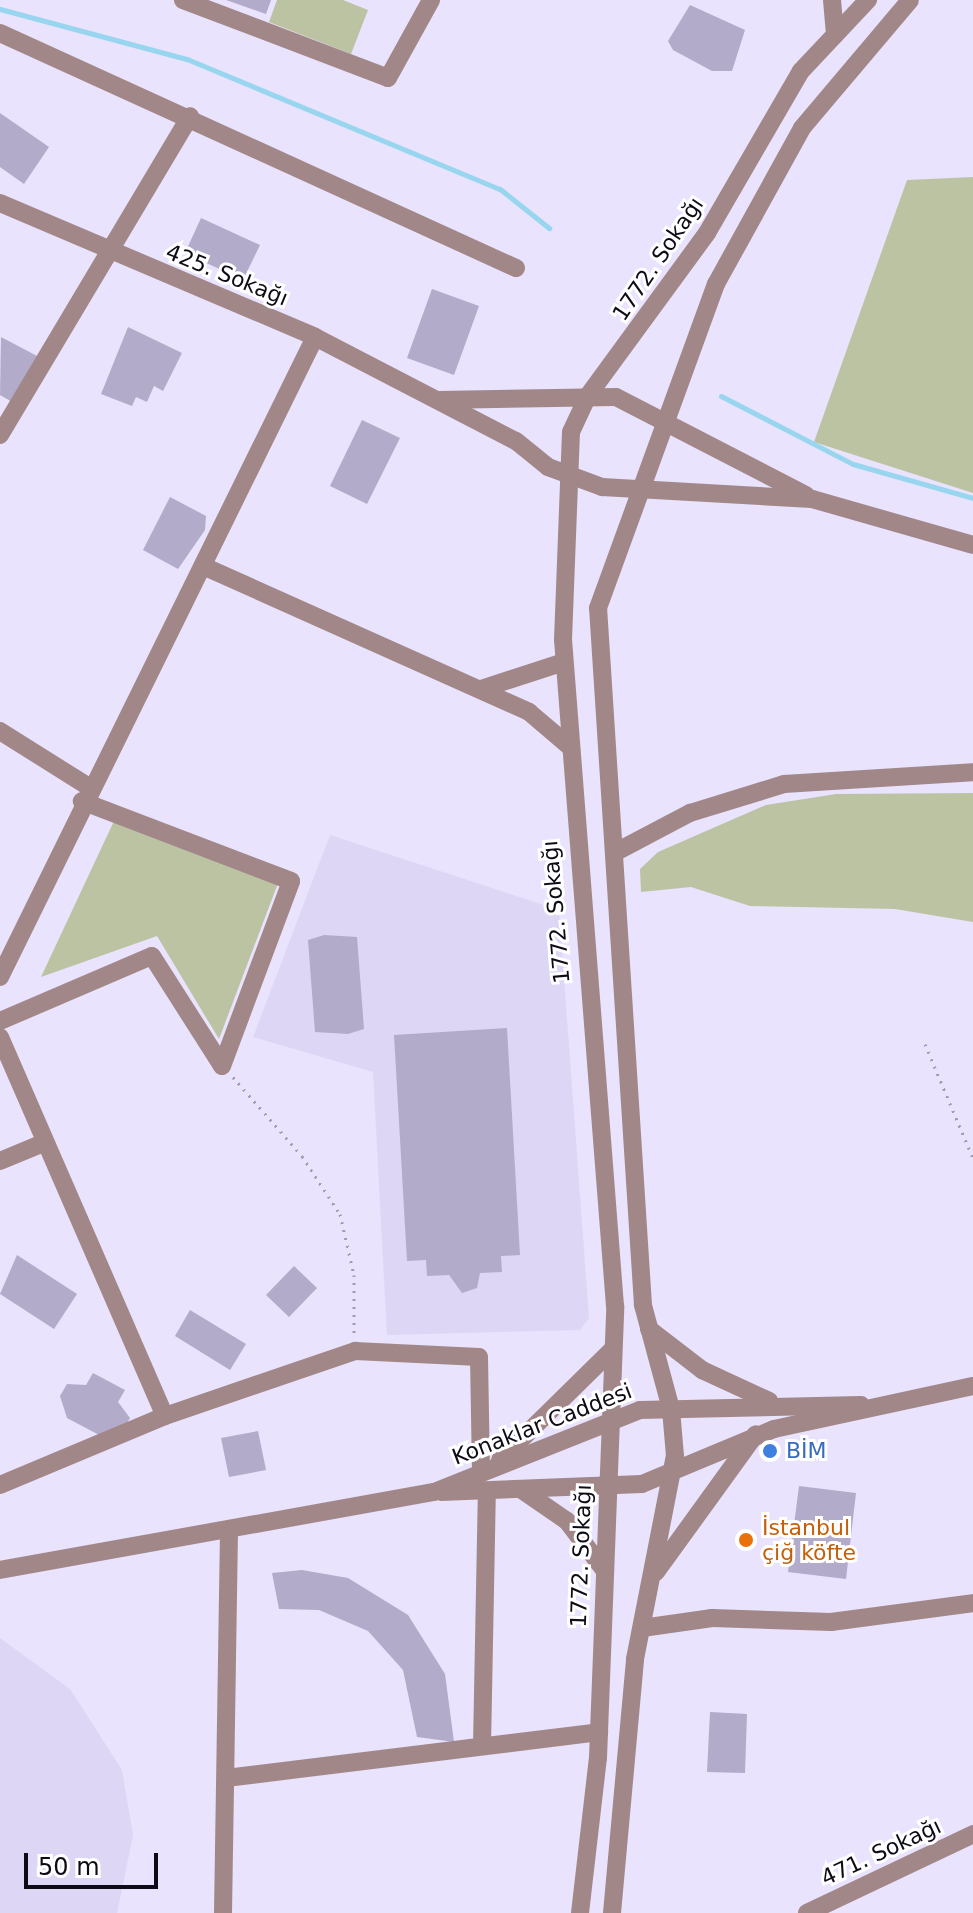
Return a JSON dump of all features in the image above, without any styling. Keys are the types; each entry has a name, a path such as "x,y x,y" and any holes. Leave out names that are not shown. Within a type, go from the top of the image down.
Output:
{"street":[{"path":"183,0 388,78 431,0"},
{"path":"832,0 835,35"},
{"name":"1772. Sokağı","path":"580,1913 599,1732 608,1421 615,1306 564,662 566,474 571,432 587,397 707,233 801,71 868,0"},
{"path":"612,1913 642,1628 674,1475 671,1409 649,1329 598,608 638,491 716,284 802,128 857,55 910,0"},
{"path":"0,33 190,116 516,268"},
{"path":"0,435 190,116"},
{"name":"425. Sokağı","path":"0,203 109,252 315,337 566,474 638,491 812,499"},
{"path":"0,977 85,794 203,566 315,337"},
{"name":"425. Sokağı","path":"433,400 616,397 812,499 973,545"},
{"path":"203,566 529,712 569,746"},
{"path":"481,689 564,662"},
{"path":"0,731 85,794 291,881 222,1066"},
{"path":"614,853 690,813 763,789 846,776 973,772"},
{"path":"0,1021 152,956 222,1066"},
{"path":"0,1037 41,1144 165,1416"},
{"path":"0,1161 41,1144"},
{"path":"649,1329 702,1370 775,1403"},
{"path":"489,1469 612,1350"},
{"path":"0,1485 165,1416 355,1351 479,1357 489,1469"},
{"name":"Konaklar Caddesi","path":"0,1570 434,1492 487,1493 607,1487 674,1475 757,1434 861,1405 973,1386"},
{"name":"Konaklar Caddesi","path":"434,1492 608,1421 671,1409 775,1403 861,1405"},
{"path":"652,1577 757,1434"},
{"path":"522,1490 567,1521 605,1571"},
{"path":"482,1746 487,1493"},
{"path":"223,1913 229,1531"},
{"path":"642,1628 712,1618 845,1621 973,1603"},
{"path":"226,1778 599,1732"},
{"name":"471. Sokağı","path":"807,1913 973,1834"}],"path":[{"path":"925,1044 973,1158"},
{"path":"222,1066 302,1156 340,1214 354,1275 355,1351"}],"shaded area":[{"path":"330,835 559,910 589,1318 580,1330 387,1335 373,1072 253,1037"},
{"path":"0,1638 70,1689 122,1770 133,1835 117,1913 0,1913"}],"green space":[{"path":"277,0 343,0 368,10 351,54 269,22"},
{"path":"973,177 973,493 814,442 907,180"},
{"path":"973,793 973,922 895,909 750,906 691,887 641,892 640,869 658,852 766,805 836,794"},
{"path":"114,821 280,878 219,1039 157,936 41,977"}],"building":[{"path":"226,0 271,0 266,14"},
{"path":"690,5 745,30 732,71 712,71 673,50 668,41"},
{"path":"0,113 49,147 24,184 0,167"},
{"path":"201,218 260,245 243,280 185,253"},
{"path":"432,289 479,306 454,375 407,358"},
{"path":"128,327 182,353 163,391 154,386 147,402 136,397 132,406 101,394"},
{"path":"1,337 39,357 14,403 0,395"},
{"path":"362,420 400,438 367,504 330,486"},
{"path":"170,497 206,516 205,530 178,569 143,550"},
{"path":"324,935 357,937 364,1029 348,1034 315,1032 308,940"},
{"path":"507,1028 520,1255 501,1256 502,1272 480,1273 477,1288 462,1293 449,1275 427,1276 426,1260 407,1261 394,1035"},
{"path":"17,1255 77,1294 54,1329 0,1294"},
{"path":"294,1266 317,1288 289,1317 266,1295"},
{"path":"190,1310 246,1344 230,1370 175,1336"},
{"path":"93,1373 125,1390 118,1402 130,1418 123,1430 101,1436 67,1418 60,1396 67,1384 86,1385"},
{"path":"258,1431 266,1470 229,1477 221,1438"},
{"path":"799,1486 856,1493 846,1579 788,1572"},
{"path":"302,1570 348,1578 408,1615 445,1674 454,1742 417,1737 403,1670 368,1631 319,1610 279,1609 272,1573"},
{"path":"710,1712 747,1714 745,1773 707,1772"}],"waterway":[{"path":"0,9 187,59 500,189 549,228"},
{"path":"721,396 853,464 973,498"}],"place":[{"name":"BİM","path":"770,1451"},
{"name":"İstanbul çiğ köfte","path":"746,1540"}]}
